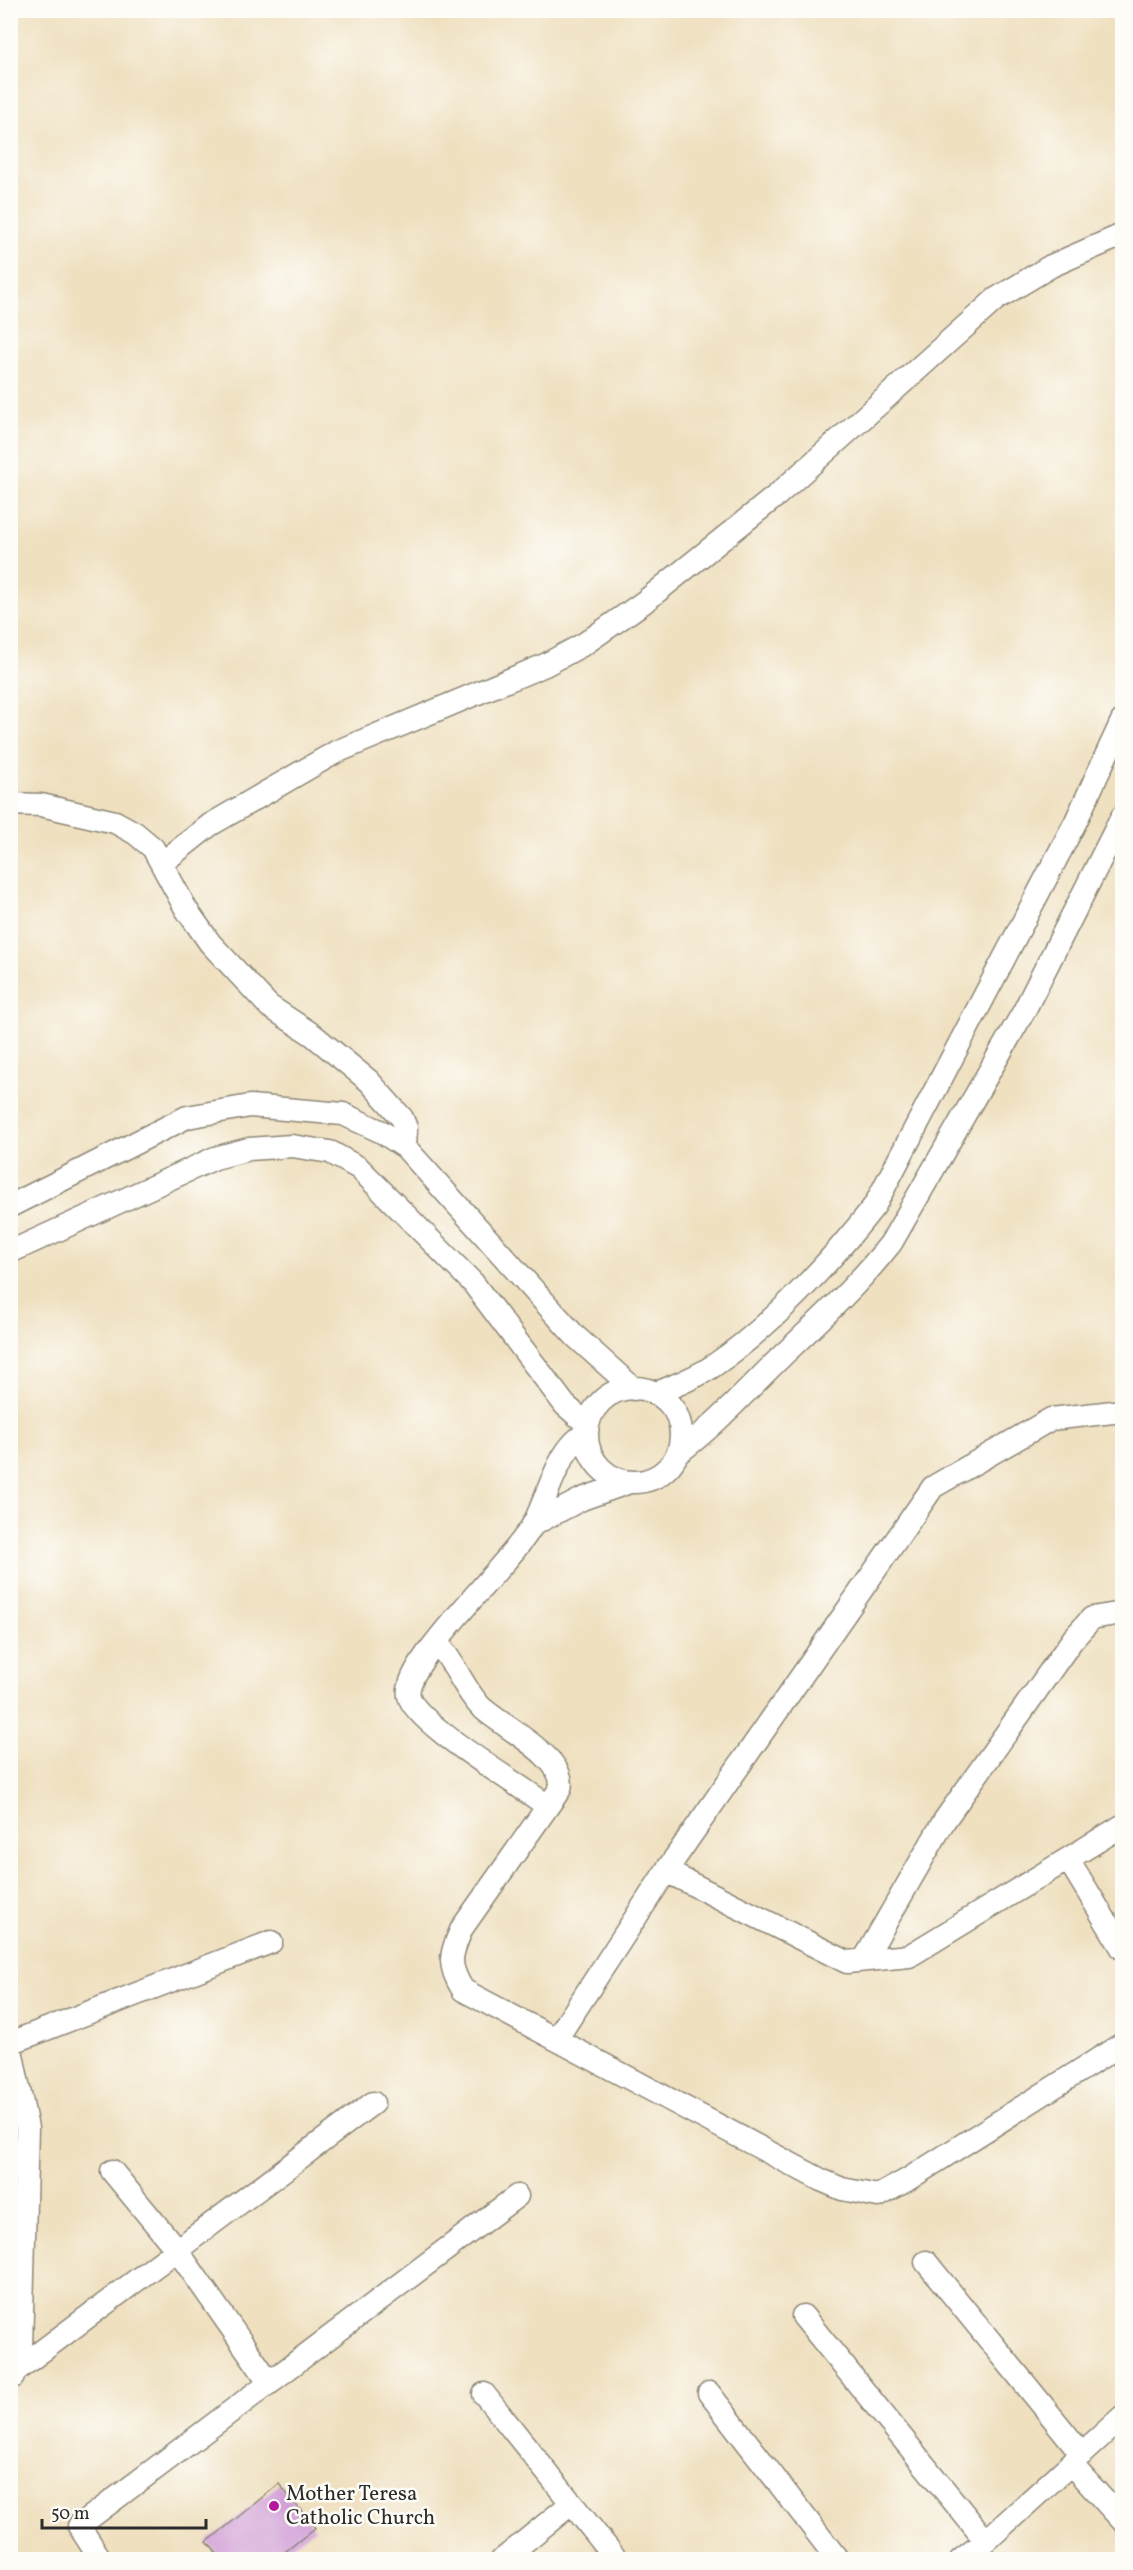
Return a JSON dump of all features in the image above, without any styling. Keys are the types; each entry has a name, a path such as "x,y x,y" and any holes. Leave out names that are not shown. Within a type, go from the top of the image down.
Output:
{"street":[{"path":"162,863 210,825 336,753 545,665 584,644 644,602 776,496 996,299 1051,266 1122,235"},
{"path":"547,1806 464,1749 414,1708 409,1697 408,1684 414,1671 534,1524 568,1447 587,1429 596,1408 610,1395 645,1391 712,1366 756,1331 841,1248 875,1205 1076,821 1122,721"},
{"path":"10,804 41,805 115,822 135,833 153,848 186,909 210,943 269,1006 313,1035 369,1081 402,1118 406,1128 405,1147"},
{"path":"534,1524 582,1499 630,1482 645,1481 659,1475 670,1466 678,1453 735,1404 836,1307 891,1243 1024,1011 1122,817"},
{"path":"10,1206 187,1117 250,1106 343,1114 382,1132 405,1147 575,1336 645,1391 673,1409 681,1431 678,1453"},
{"path":"10,1252 215,1158 249,1149 292,1146 330,1152 359,1168 473,1283 565,1405 587,1429 590,1451 598,1467 613,1478 630,1482"},
{"path":"557,2038 666,1871 933,1488 1051,1419 1122,1411"},
{"path":"864,1960 944,1821 1073,1639 1092,1618 1122,1613"},
{"path":"434,1645 443,1650 479,1705 554,1764 562,1782 485,1892 462,1928 450,1953 453,1973 463,1990 821,2180 842,2189 878,2196 1122,2044"},
{"path":"666,1871 847,1962 909,1956 1122,1826"},
{"path":"1068,1859 1122,1948"},
{"path":"12,2378 21,2348 27,2128 10,2044 271,1942"},
{"path":"12,2378 177,2250 373,2103"},
{"path":"112,2171 177,2250 270,2383"},
{"path":"101,2559 79,2526 516,2196"},
{"path":"926,2262 1122,2520"},
{"path":"803,2316 986,2541"},
{"path":"709,2393 838,2559"},
{"path":"484,2394 617,2559"},
{"path":"961,2559 986,2541 1122,2418"},
{"path":"502,2559 572,2503"}],"building":[{"name":"Mother Teresa Catholic Church","path":"279,2484 315,2528 276,2559 222,2559 207,2542"}],"place":[{"name":"Mother Teresa Catholic Church","path":"274,2506"}]}
